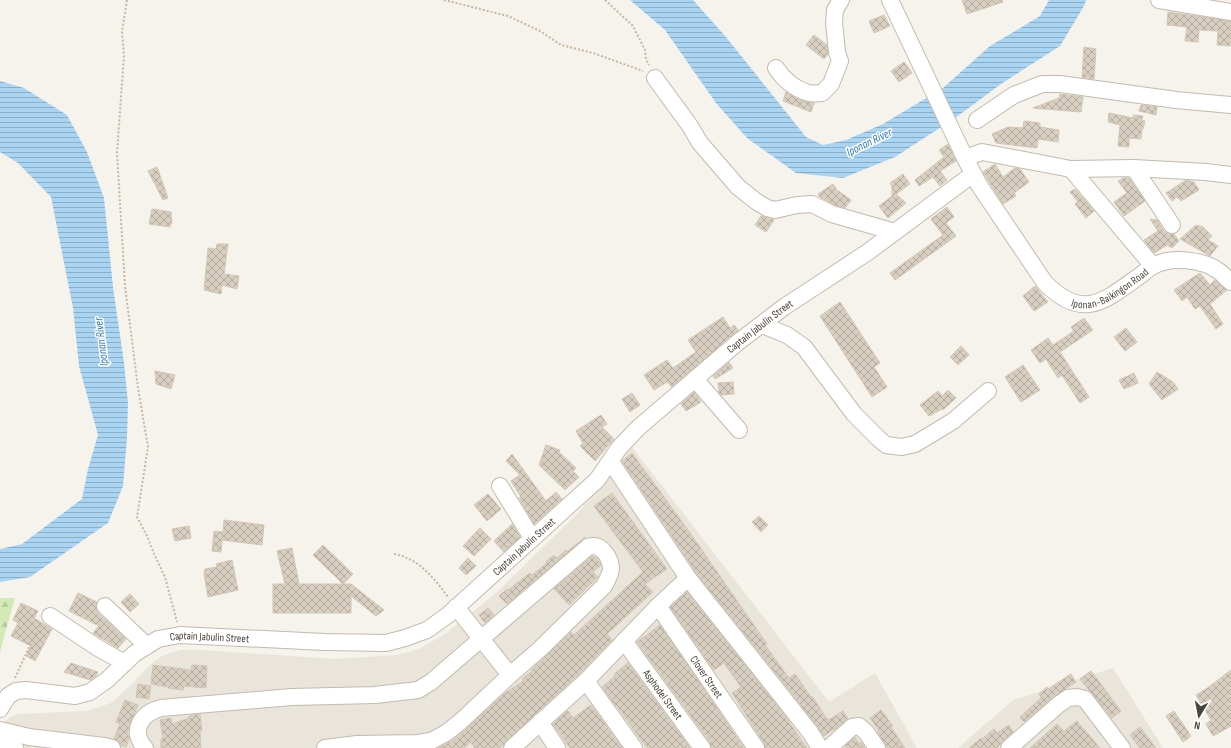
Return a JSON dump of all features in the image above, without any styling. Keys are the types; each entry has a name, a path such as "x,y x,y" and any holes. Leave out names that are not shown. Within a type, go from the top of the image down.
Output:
{"street":[{"path":"776,68 782,77 796,88 808,93 822,93 831,84 840,60 837,52 834,23 835,10 841,0"},
{"name":"Iponan-Baikingon Road","path":"890,0 962,152 986,198 1045,283 1059,296 1082,305 1103,301 1153,266 1168,261 1192,261 1208,266 1220,272 1231,282"},
{"path":"1158,0 1231,12"},
{"path":"654,78 690,126 700,143 738,187 757,202 767,208 775,210 797,205 812,204 832,214 895,232"},
{"path":"977,120 1014,95 1042,84 1060,84 1176,100 1231,105"},
{"path":"962,152 982,152 1071,169 1134,168 1231,175"},
{"path":"1134,168 1172,225"},
{"path":"1071,169 1153,266"},
{"name":"Captain Jabulin Street","path":"4,702 16,692 26,690 75,696 90,692 107,680 134,654 158,639 180,635 325,642 386,643 427,630 456,608 597,480 611,462 619,448 638,428 737,343 784,307 868,252 973,174"},
{"path":"762,324 787,335 804,346 854,414 886,445 902,447 914,444 953,421 988,390"},
{"path":"695,379 738,430"},
{"path":"611,462 688,578 810,732 820,748"},
{"path":"500,486 532,538"},
{"path":"144,748 139,742 137,732 140,721 146,715 162,708 292,697 375,695 418,690 431,682 588,546 599,546 606,555 611,567 610,576 604,586 540,649 446,734 431,741 418,743 357,744 325,748"},
{"path":"512,748 586,681 658,606 688,578"},
{"path":"105,606 147,646"},
{"name":"Clover Street","path":"658,606 756,748"},
{"path":"456,608 480,640 510,675"},
{"path":"50,616 98,648 125,663"},
{"name":"Asphodel Street","path":"624,641 702,748"},
{"path":"586,681 634,748"},
{"path":"1009,748 1058,705 1068,698 1077,696 1085,699 1117,746"},
{"path":"540,722 557,748"},
{"path":"829,748 852,727 859,726 866,732 877,748"},
{"path":"0,730 27,743 104,746 112,748"},
{"path":"0,745 15,748"}],"path":[{"path":"127,0 122,32 124,56 117,153 125,286 138,388 148,447 137,517 165,577 176,612 180,635"},
{"path":"444,0 508,16 534,28 561,45 593,53 644,71 654,78"},
{"path":"605,0 633,26 645,50 646,59 654,78"},
{"path":"394,554 403,555 426,571 456,608"},
{"path":"4,702 30,643 45,618 50,616"}],"shaded area":[{"path":"632,447 829,702 875,673 917,748 0,748 2,724 10,717 18,714 87,711 111,703 150,665 162,656 180,650 335,659 397,655 419,649 445,634 496,593 576,515"},
{"path":"1113,668 1163,748 958,748 1013,700"}],"green space":[{"path":"0,598 15,598 0,652"}],"water":[{"name":"Iponan River","path":"630,0 693,0 726,37 806,137 823,145 846,140 883,124 943,88 990,46 1040,16 1049,0 1086,0 1084,6 1060,46 1001,84 955,118 895,157 843,178 796,173 747,138 716,103 665,30"},
{"name":"Iponan River","path":"0,81 24,88 67,115 87,152 104,198 113,287 128,403 123,486 108,523 30,577 0,582 0,549 22,544 82,499 88,469 98,435 79,366 73,308 51,197 18,163 0,152"}],"building":[{"path":"962,0 1002,0 1003,2 967,14"},
{"path":"1168,12 1231,21 1230,46 1217,45 1218,31 1199,30 1198,42 1185,41 1187,27 1167,25"},
{"path":"884,15 890,26 874,33 869,21"},
{"path":"814,35 827,45 828,54 824,59 806,45"},
{"path":"1084,47 1096,49 1094,79 1082,77"},
{"path":"904,62 912,73 899,82 891,71"},
{"path":"786,92 800,100 814,103 811,112 783,101"},
{"path":"1060,94 1083,97 1081,112 1033,108 1059,98"},
{"path":"1141,105 1157,107 1156,115 1139,111"},
{"path":"1109,113 1133,118 1133,115 1143,116 1142,120 1145,121 1141,139 1129,138 1129,147 1118,146 1120,125 1108,122"},
{"path":"1024,121 1040,123 1040,127 1059,130 1058,142 1038,139 1037,148 996,143 992,134 1008,127 1023,128"},
{"path":"948,144 956,161 940,171 947,180 940,186 933,177 919,186 915,180 944,157 939,150"},
{"path":"995,164 1003,177 1015,168 1020,169 1029,182 1014,193 1016,196 1003,204 983,172"},
{"path":"157,167 168,198 163,200 148,171"},
{"path":"903,174 910,184 896,194 906,203 888,218 879,206 892,196 892,186 890,183"},
{"path":"1123,178 1130,179 1145,201 1124,216 1114,202 1127,193 1118,181"},
{"path":"1186,180 1194,182 1199,190 1181,201 1177,197 1172,201 1166,193"},
{"path":"833,184 837,190 851,200 845,208 835,205 820,197 818,194"},
{"path":"1075,189 1094,211 1086,218 1075,204 1078,202 1070,192"},
{"path":"947,207 954,217 946,223 956,236 895,280 890,273 943,235 931,219"},
{"path":"152,209 171,212 172,224 170,223 170,227 149,224"},
{"path":"761,216 774,220 766,232 755,225"},
{"path":"1150,219 1157,220 1164,231 1168,234 1174,234 1179,241 1172,248 1167,245 1154,253 1144,240 1158,231"},
{"path":"1196,225 1203,227 1212,236 1208,240 1218,246 1210,256 1180,239"},
{"path":"217,244 228,244 224,274 239,276 237,289 222,285 221,294 204,290 208,248 216,249"},
{"path":"1200,273 1210,285 1215,280 1227,290 1210,304 1223,324 1216,329 1200,306 1195,309 1187,297 1182,301 1174,290"},
{"path":"1035,286 1048,302 1034,311 1023,296"},
{"path":"840,302 880,363 874,367 887,387 872,397 820,316"},
{"path":"723,317 730,328 734,325 738,330 672,387 667,382 654,390 644,375 667,360 673,368 696,352 688,340"},
{"path":"1084,318 1093,330 1060,352 1089,397 1080,403 1062,375 1058,378 1046,359 1040,363 1031,350 1048,338 1053,345 1074,331 1071,327"},
{"path":"1126,328 1137,342 1125,351 1114,337"},
{"path":"961,346 969,355 958,365 950,357"},
{"path":"729,362 733,368 715,379 713,376"},
{"path":"1023,365 1040,390 1021,402 1005,377"},
{"path":"155,371 175,375 171,389 156,384"},
{"path":"1157,372 1173,382 1178,389 1162,400 1149,384"},
{"path":"1134,373 1138,383 1124,389 1119,380"},
{"path":"733,382 734,394 721,395 719,392 718,383"},
{"path":"948,390 956,398 943,410 942,409 929,416 920,405 938,391 942,396"},
{"path":"694,392 701,402 686,411 681,404"},
{"path":"632,393 640,405 630,412 622,399"},
{"path":"601,415 607,424 602,427 614,439 595,461 580,446 583,443 576,431"},
{"path":"546,445 560,450 559,452 576,468 573,471 579,477 565,490 539,465"},
{"path":"632,453 688,530 767,644 765,645 789,678 795,674 827,719 828,718 829,720 843,711 848,719 834,730 824,736 699,577 622,461"},
{"path":"512,454 546,501 556,492 562,499 534,524 519,498 521,497 511,481 520,475 506,461"},
{"path":"612,493 667,569 645,584 653,592 607,634 612,640 579,674 499,748 475,748 471,742 464,748 438,748 452,741 504,694 523,681 522,679 571,632 574,635 643,572 594,506"},
{"path":"488,494 501,509 487,521 474,505"},
{"path":"759,516 768,525 761,532 752,522"},
{"path":"224,520 264,525 262,545 222,540 221,552 212,551 214,531 223,532"},
{"path":"512,524 520,537 504,552 494,541"},
{"path":"189,526 191,538 175,541 172,529"},
{"path":"480,528 491,539 474,556 463,546"},
{"path":"585,537 507,604 499,596 530,573 532,575 547,563 546,561 554,555 557,558"},
{"path":"323,545 353,574 343,584 313,555"},
{"path":"292,548 299,584 351,584 384,610 376,616 351,596 351,613 273,613 273,584 285,584 277,551"},
{"path":"592,556 597,558 601,565 593,572 598,577 569,605 554,589"},
{"path":"468,558 476,566 466,575 459,568"},
{"path":"232,560 238,590 208,597 204,574 205,569 217,567 216,564"},
{"path":"687,592 782,712 807,748 765,748 764,743 732,693 741,687 724,663 714,670 670,607"},
{"path":"78,593 97,602 96,608 98,613 126,639 118,648 93,633 99,626 69,611"},
{"path":"130,594 139,604 130,612 121,602"},
{"path":"21,603 38,611 34,618 52,629 35,661 26,656 31,646 11,636 18,623 13,620"},
{"path":"488,608 494,615 485,623 479,615"},
{"path":"660,625 744,748 711,748 710,742 637,642"},
{"path":"71,663 98,672 96,676 90,680 64,672"},
{"path":"628,663 690,748 647,748 602,687 615,676 614,674"},
{"path":"153,665 191,670 192,665 207,666 206,688 184,686 183,690 151,684"},
{"path":"1231,670 1231,726 1213,736 1206,724 1211,720 1196,695"},
{"path":"1091,671 1121,711 1112,718 1080,679"},
{"path":"1071,674 1076,682 1053,697 1024,722 1020,717 1041,698 1039,694 1047,687 1048,689"},
{"path":"138,684 151,686 149,699 136,697"},
{"path":"125,700 138,705 129,726 127,735 129,736 129,739 126,747 114,739 120,724 116,722"},
{"path":"591,705 622,748 570,748 553,724 568,711 573,718"},
{"path":"881,710 893,726 891,727 905,748 886,748 885,743 877,732 879,731 870,718"},
{"path":"1174,711 1191,736 1183,742 1166,716"},
{"path":"200,714 202,731 200,731 201,748 161,748 161,739 163,739 160,720 171,718 172,724 189,718 189,716"},
{"path":"1077,721 1100,748 1030,748 1057,724 1064,731"},
{"path":"1009,725 1013,732 997,748 969,748 994,729 997,733"},
{"path":"1140,727 1156,748 1140,748 1130,735"},
{"path":"855,737 859,744 861,742 865,748 847,748 845,746"}]}
